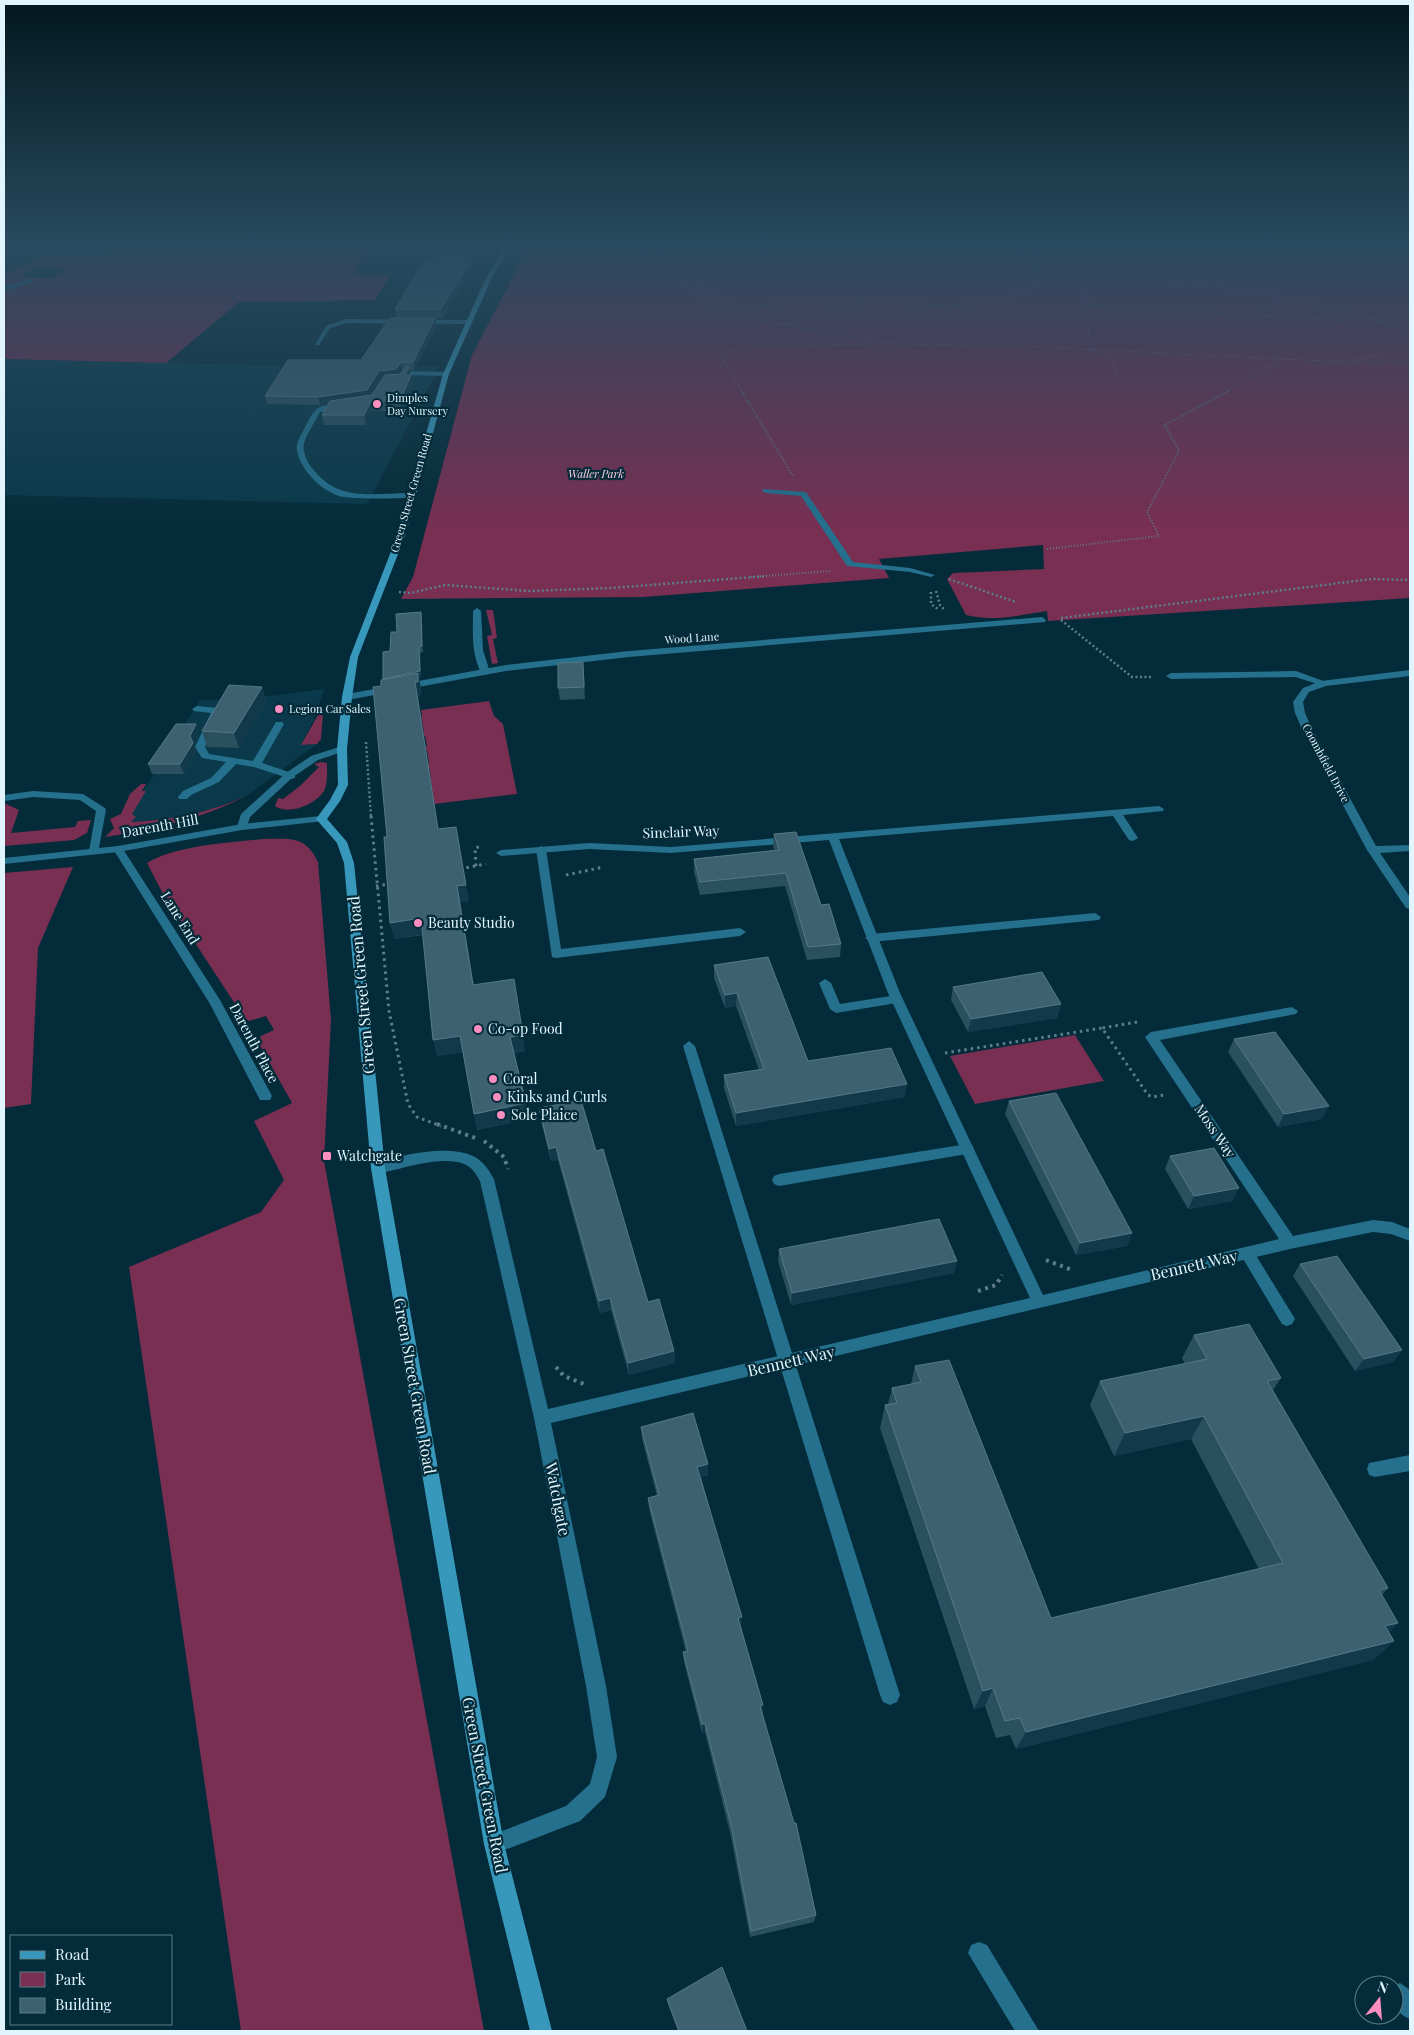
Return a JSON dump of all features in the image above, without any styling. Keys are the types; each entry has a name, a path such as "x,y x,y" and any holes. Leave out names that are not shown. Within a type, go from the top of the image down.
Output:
{"main road":[{"name":"Green Street Green Road","path":"461,341 446,374 400,536 354,657 347,698 342,749 343,785 335,801 321,819 342,842 349,863 378,1168 494,1844 541,2031"}],"street":[{"path":"392,382 400,381 404,374 446,374"},
{"path":"353,405 322,408 318,411 301,442 300,450 306,465 328,488 344,494 369,496 412,495"},
{"path":"766,491 803,494 850,564 910,570 931,575"},
{"path":"476,611 478,644 485,672"},
{"name":"Wood Lane","path":"347,698 485,672 629,654 859,637 1042,620"},
{"name":"Coombfield Drive","path":"1410,673 1324,683 1306,690 1298,702 1300,713 1372,850 1410,905"},
{"path":"1171,676 1296,674 1324,683"},
{"path":"197,709 217,711 200,750 209,758 256,764 291,776"},
{"path":"256,764 279,724"},
{"path":"242,827 244,817 291,776 318,755 342,749"},
{"path":"183,797 187,793 215,780 233,761"},
{"path":"4,798 42,794 87,798 102,810 94,851"},
{"name":"Sinclair Way","path":"501,853 589,846 671,850 1159,809"},
{"path":"1116,813 1133,838"},
{"name":"Darenth Hill","path":"4,861 118,849 242,827 321,819"},
{"path":"833,837 871,938 896,996 1040,1302"},
{"path":"1372,850 1410,848"},
{"name":"Lane End","path":"118,849 216,1003"},
{"path":"541,849 556,954 740,932"},
{"path":"871,938 1095,917"},
{"path":"825,983 836,1009 896,996"},
{"name":"Darenth Place","path":"216,1003 265,1096"},
{"name":"Moss Way","path":"1290,1242 1151,1037 1292,1012"},
{"path":"689,1046 890,1696"},
{"path":"779,1180 967,1149"},
{"name":"Watchgate","path":"378,1168 437,1156 457,1156 476,1165 487,1179 542,1418 596,1686 607,1756 598,1790 573,1814 494,1844"},
{"path":"1290,1242 1373,1226 1392,1228 1410,1235"},
{"name":"Bennett Way","path":"542,1418 788,1362 1290,1242"},
{"path":"1247,1253 1287,1319"},
{"path":"1374,1469 1410,1463"},
{"path":"979,1953 1028,2031"}],"path":[{"path":"875,341 893,344"},
{"path":"1091,341 1092,349"},
{"path":"1262,341 1282,359"},
{"path":"1345,362 1384,354 1399,341"},
{"path":"803,494 720,355 749,346 893,344 1092,349 1345,362 1410,362"},
{"path":"1092,349 1110,357 1119,385"},
{"path":"1047,549 1159,536 1147,512 1179,451 1165,425 1227,392 1282,359"},
{"path":"404,592 445,585 529,591 611,588 849,570 850,564"},
{"path":"931,575 960,582 1023,605"},
{"path":"931,575 931,604 962,626"},
{"path":"931,575 940,605 962,626"},
{"path":"1171,676 1132,677 1059,618 1372,578 1410,580"},
{"path":"366,738 376,886 389,1011 410,1109 417,1117 490,1144 504,1157 508,1170"},
{"path":"476,866 476,848 488,846"},
{"path":"458,870 492,863"},
{"path":"545,878 606,867"},
{"path":"376,886 394,883"},
{"path":"944,1054 1140,1021"},
{"path":"1102,1028 1148,1095 1152,1097 1166,1095"},
{"path":"940,1044 948,1062"},
{"path":"1043,1256 1048,1262 1073,1270"},
{"path":"973,1293 994,1286 1000,1281 1003,1271"},
{"path":"555,1366 564,1376 576,1382 590,1385"}],"shaded area":[{"path":"4,359 340,367 440,366 367,504 4,495"},
{"path":"324,689 315,717 301,745 317,744 248,795 197,815 176,819 130,822 135,817 127,817 200,700 254,698"}],"green space":[{"path":"4,341 192,341 166,363 4,359"},
{"name":"Waller Park","path":"479,341 1410,341 1410,598 1048,621 1047,611 996,618 966,615 947,579 953,573 1044,569 1043,545 879,559 889,578 643,597 401,599 413,577 472,355"},
{"path":"486,610 493,610 497,638 493,639 498,663 492,664 487,636 492,635"},
{"path":"489,701 494,716 503,724 517,794 434,804 431,782 421,784 420,780 431,778 429,767 418,764 429,763 427,750 416,751 416,748 427,746 425,736 415,737 414,734 424,733 422,720 412,721 412,718 422,717 421,710"},
{"path":"318,715 323,715 321,739 317,744 301,745"},
{"path":"327,763 327,781 324,791 320,796 309,804 295,809 287,810 275,806 278,798 283,799 300,786 319,767 314,764"},
{"path":"141,784 146,784 142,791 146,791 132,814 136,817 131,822 162,819 205,811 248,795 196,817 105,837 114,828 110,819 121,814 130,794"},
{"path":"4,803 19,810 11,833 75,827 78,821 91,820 87,833 74,840 4,846"},
{"path":"263,839 296,840 308,847 318,862 331,1020 324,1161 484,2031 241,2031 129,1267 261,1212 284,1180 254,1121 292,1103 258,1042 261,1036 274,1030 266,1016 249,1021 245,1019 163,894 147,863 172,852 219,843"},
{"path":"73,867 38,948 31,1104 4,1108 4,873"},
{"path":"1075,1035 1104,1081 975,1104 950,1056"}],"building":[{"path":"374,341 424,341 413,362 401,362 396,369 379,371 367,390 318,397 265,396 288,360 361,360"},
{"path":"406,367 409,367 405,375 411,375 400,401 371,401 364,415 322,415 330,401 372,395 385,375 401,374"},
{"path":"421,612 422,646 419,647 420,671 383,679 383,652 390,651 391,632 397,632 396,614"},
{"path":"583,662 584,687 558,688 558,663"},
{"path":"418,673 418,682 415,682 438,829 456,827 466,885 457,886 473,985 514,979 523,1035 510,1037 526,1103 474,1114 460,1036 433,1040 421,918 390,923 384,837 387,837 373,687 381,686 381,680"},
{"path":"229,685 262,687 234,733 202,731"},
{"path":"176,724 196,724 190,736 193,743 180,764 148,764"},
{"path":"796,832 821,905 829,904 841,944 808,947 786,873 700,882 694,859 779,850 774,834"},
{"path":"768,957 808,1061 891,1048 907,1084 736,1113 724,1075 764,1069 737,993 725,995 714,965"},
{"path":"1042,972 1061,1004 971,1019 953,987"},
{"path":"1275,1032 1329,1106 1284,1114 1234,1039"},
{"path":"1056,1093 1132,1233 1080,1243 1009,1101"},
{"path":"581,1100 596,1151 603,1149 648,1302 659,1299 674,1351 628,1363 610,1298 599,1301 556,1147 549,1149 539,1108"},
{"path":"1214,1148 1239,1188 1194,1196 1170,1156"},
{"path":"939,1219 957,1261 792,1293 779,1249"},
{"path":"1337,1256 1402,1350 1364,1359 1300,1264"},
{"path":"1249,1324 1281,1378 1267,1381 1388,1588 1379,1590 1398,1623 1385,1626 1394,1641 1026,1732 1020,1718 1005,1721 993,1688 983,1691 885,1405 897,1403 892,1388 921,1382 915,1366 949,1360 1051,1618 1283,1563 1204,1416 1125,1433 1100,1381 1207,1359 1194,1335"},
{"path":"693,1413 708,1464 697,1467 742,1617 738,1618 763,1705 760,1706 794,1823 796,1823 816,1915 751,1931 732,1829 705,1724 702,1724 683,1652 688,1651 648,1498 659,1495 641,1427"},
{"path":"722,1967 747,2031 679,2031 667,1999"}],"place":[{"name":"Dimples Day Nursery","path":"377,404"},
{"name":"Legion Car Sales","path":"279,709"},
{"name":"Beauty Studio","path":"418,923"},
{"name":"Co-op Food","path":"478,1029"},
{"name":"Coral","path":"493,1079"},
{"name":"Kinks and Curls","path":"497,1097"},
{"name":"Sole Plaice","path":"501,1115"},
{"name":"Watchgate","path":"327,1156"}]}
